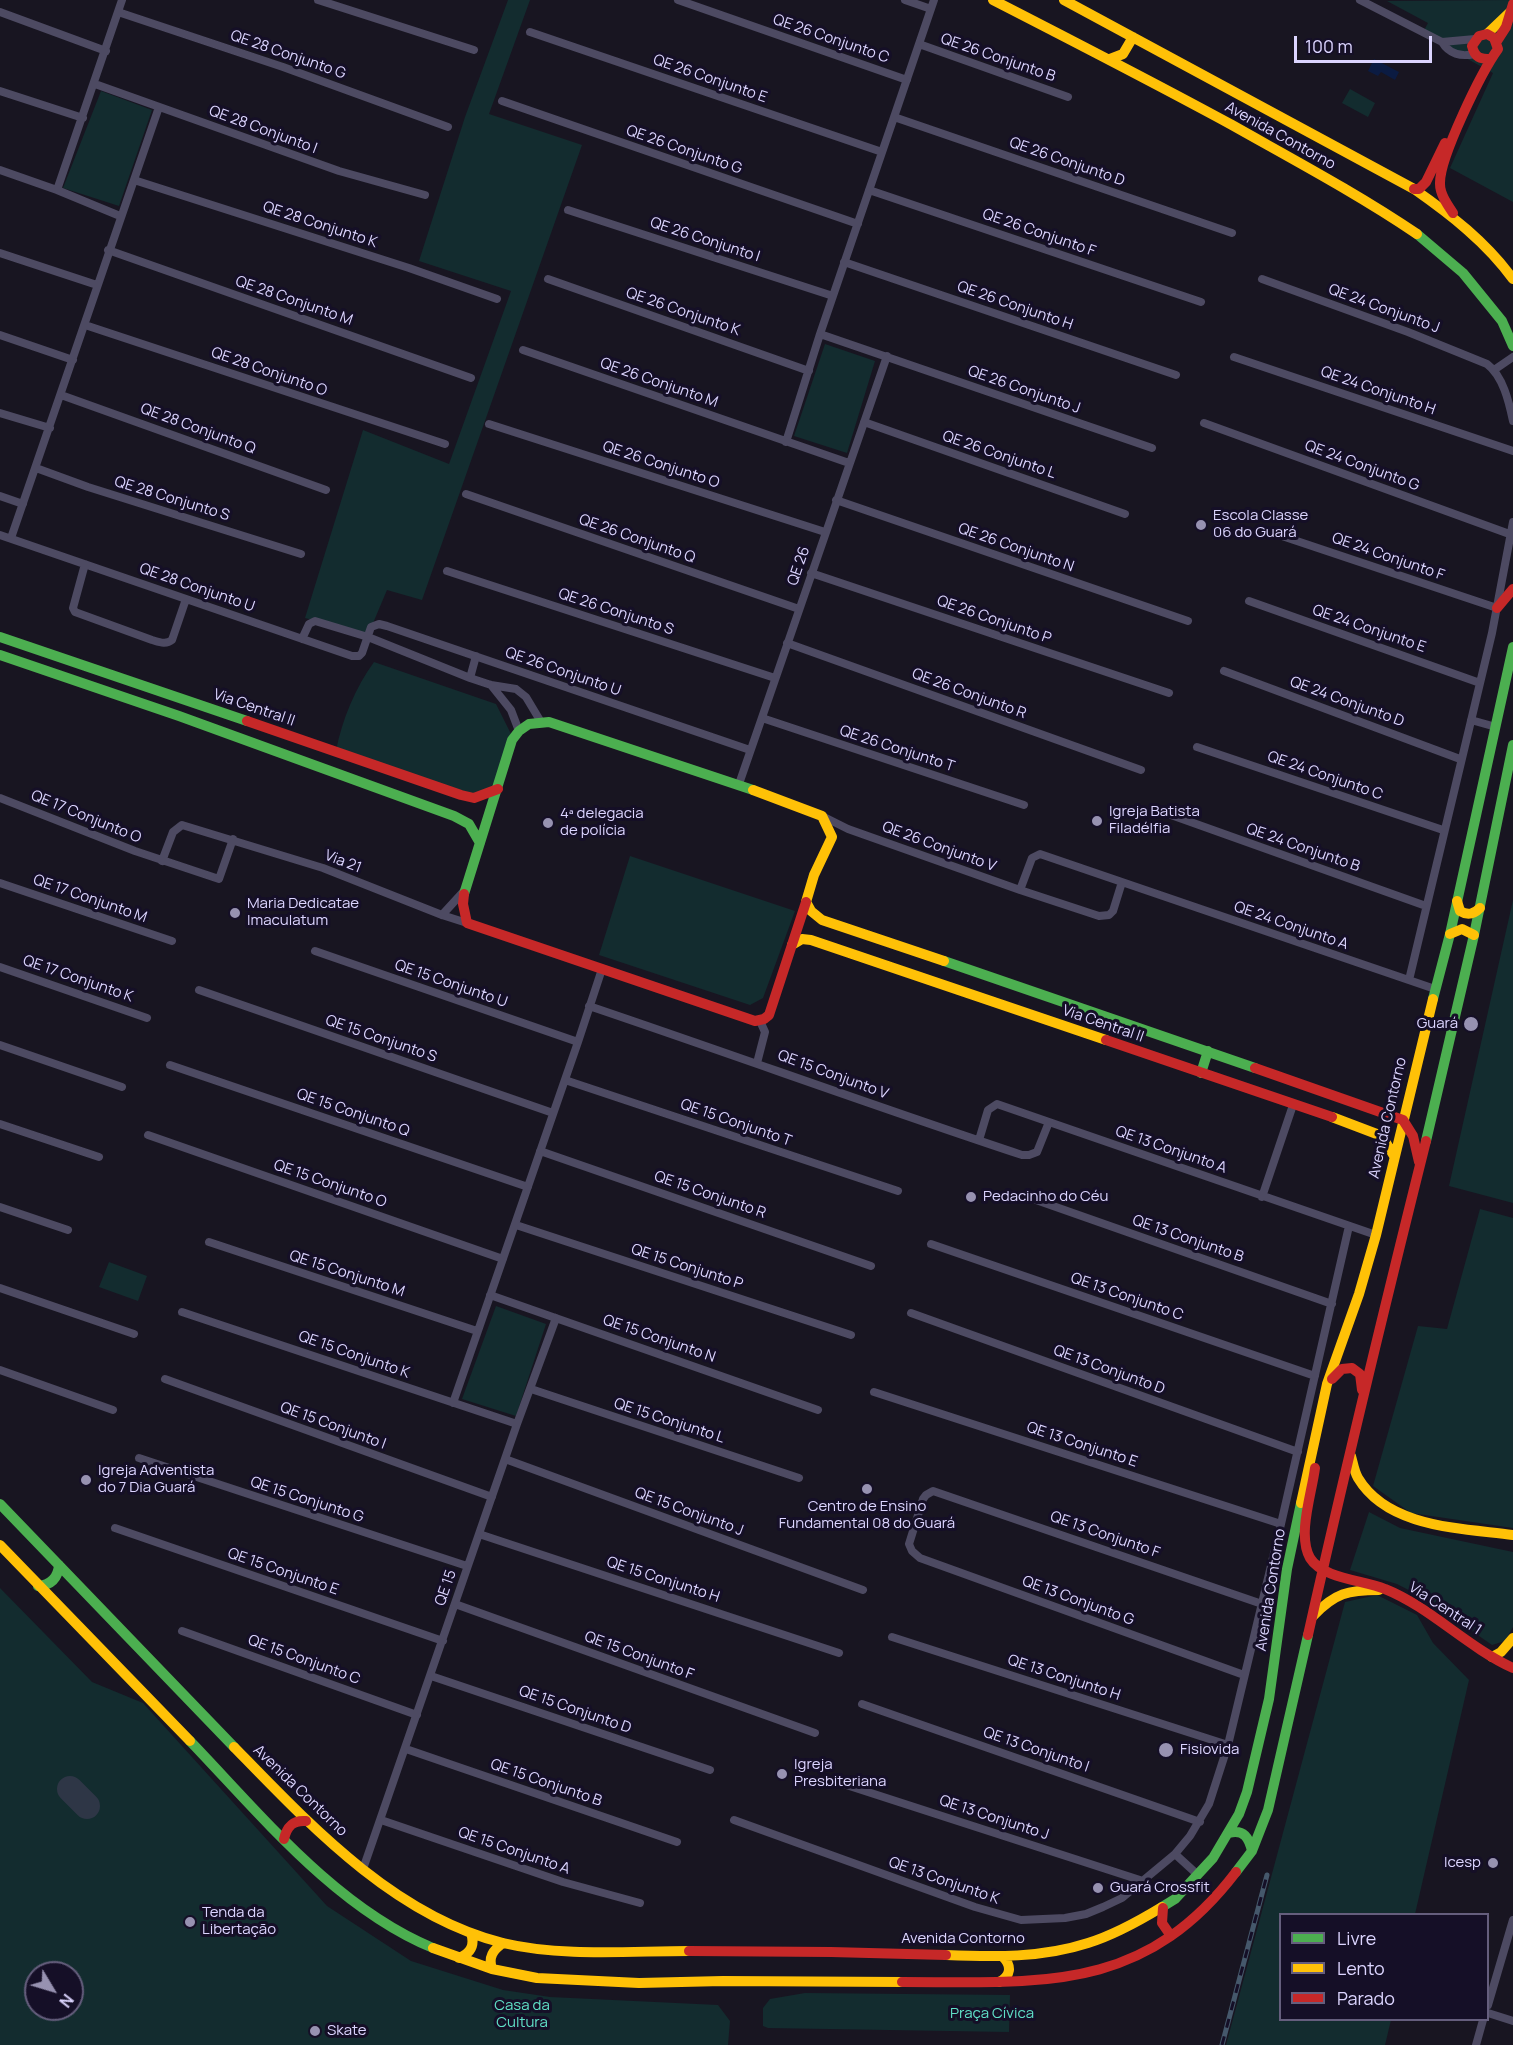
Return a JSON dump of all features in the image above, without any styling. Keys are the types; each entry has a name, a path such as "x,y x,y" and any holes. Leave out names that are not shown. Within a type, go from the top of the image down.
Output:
{"main road":[{"name":"Avenida Contorno","path":"993,0 1110,59 1382,211 1425,240 1463,273 1502,321 1513,346"},
{"name":"Avenida Contorno","path":"1064,0 1414,189 1460,221 1483,241 1513,279"},
{"path":"1414,189 1419,189 1426,182 1471,92 1478,73 1472,46 1475,39 1486,34 1511,8"},
{"path":"1460,221 1446,204 1440,182 1441,173 1453,140 1491,59 1497,53 1497,41 1502,35 1511,8"},
{"path":"1486,34 1497,41"},
{"path":"1110,59 1123,54 1133,36"},
{"path":"1475,55 1483,60 1491,59"},
{"path":"1502,321 1513,315"},
{"path":"1497,608 1513,589"},
{"name":"Via Central II","path":"0,637 461,795 474,798 498,789"},
{"name":"Avenida Contorno","path":"0,1504 306,1821 363,1869 436,1918 471,1933 503,1943 571,1951 831,1952 1003,1957 1059,1950 1089,1943 1126,1928 1163,1908 1175,1899 1213,1858 1229,1833 1247,1792 1274,1670 1287,1569 1327,1384 1359,1294 1376,1235 1450,934 1513,647"},
{"path":"0,655 461,818 469,824 480,843"},
{"path":"60,675 66,660"},
{"path":"549,722 739,784 822,816 832,837 814,875 769,1015 760,1021 747,1020 467,923 464,891 498,789 507,751 519,731 529,724 549,722"},
{"path":"0,1545 284,1839 319,1872 376,1917 412,1938 459,1958 492,1969 537,1978 639,1983 1021,1982 1095,1972 1145,1952 1201,1913 1220,1893 1252,1851 1268,1810 1362,1399 1474,935 1513,745"},
{"path":"1478,810 1487,819 1498,813"},
{"path":"1457,900 1460,911 1465,914 1475,913 1479,908"},
{"name":"Via Central II","path":"806,902 811,911 822,920 1403,1120"},
{"path":"1450,934 1465,929 1474,935"},
{"path":"866,958 872,938"},
{"name":"Via Central II","path":"792,945 802,939 811,940 1378,1133 1394,1156"},
{"path":"1201,1073 1208,1051"},
{"path":"1320,1114 1328,1094"},
{"path":"1403,1120 1413,1136 1420,1166"},
{"path":"1327,1384 1339,1370 1350,1366 1360,1374 1362,1399"},
{"path":"1314,1450 1314,1488 1305,1536 1311,1559 1323,1570"},
{"path":"1350,1452 1356,1476 1362,1484 1374,1498 1398,1513 1431,1523 1513,1535"},
{"path":"38,1586 45,1586 56,1579 59,1565"},
{"name":"Via Central 1","path":"1323,1570 1385,1589 1420,1609 1491,1657 1513,1668"},
{"path":"1313,1616 1337,1594 1348,1591 1385,1589"},
{"path":"1491,1657 1501,1652 1513,1638"},
{"path":"284,1839 286,1828 290,1824 296,1821 306,1821"},
{"path":"1229,1833 1240,1831 1245,1834 1249,1838 1252,1851"},
{"path":"1163,1908 1162,1923 1171,1936"},
{"path":"459,1958 470,1951 473,1945 471,1933"},
{"path":"492,1969 490,1958 497,1947 503,1943"},
{"path":"999,1982 1008,1976 1010,1971 1010,1965 1003,1957"}],"street":[{"path":"57,190 122,0"},
{"path":"318,0 474,50"},
{"name":"QE 26 Conjunto C","path":"678,0 907,80"},
{"path":"905,0 931,9"},
{"path":"786,442 819,334 934,0"},
{"path":"1360,0 1442,42 1475,39"},
{"path":"0,12 106,51"},
{"name":"QE 28 Conjunto G","path":"118,12 283,67 448,127"},
{"name":"QE 26 Conjunto E","path":"530,32 882,152"},
{"path":"1442,42 1446,49 1457,54 1475,55"},
{"name":"QE 26 Conjunto B","path":"919,44 1068,97"},
{"name":"QE 28 Conjunto I","path":"95,84 339,171 424,195"},
{"path":"0,91 82,118"},
{"name":"QE 26 Conjunto G","path":"502,101 858,224"},
{"path":"11,538 159,107"},
{"name":"QE 26 Conjunto D","path":"894,117 1232,233"},
{"path":"0,170 120,216"},
{"name":"QE 28 Conjunto K","path":"134,180 409,268 497,299"},
{"name":"QE 26 Conjunto F","path":"869,190 1201,302"},
{"name":"QE 26 Conjunto I","path":"568,210 833,296"},
{"name":"QE 28 Conjunto M","path":"108,250 471,378"},
{"path":"0,253 97,285"},
{"name":"QE 26 Conjunto H","path":"844,262 1176,375"},
{"name":"QE 26 Conjunto K","path":"548,279 809,371"},
{"name":"QE 24 Conjunto J","path":"1262,279 1482,361 1494,370"},
{"name":"QE 28 Conjunto O","path":"85,325 445,444"},
{"path":"0,334 73,360"},
{"name":"QE 26 Conjunto J","path":"819,334 1152,448"},
{"name":"QE 26 Conjunto M","path":"523,350 849,463"},
{"name":"QE 26","path":"739,784 887,356"},
{"name":"QE 24 Conjunto H","path":"1234,357 1513,451"},
{"path":"1513,357 1494,370 1508,400 1513,421"},
{"name":"QE 28 Conjunto Q","path":"61,394 326,490"},
{"path":"0,413 50,428"},
{"name":"QE 26 Conjunto L","path":"864,422 1125,514"},
{"name":"QE 24 Conjunto G","path":"1204,423 1512,535"},
{"name":"QE 26 Conjunto O","path":"489,424 825,532"},
{"name":"QE 28 Conjunto S","path":"36,468 88,487 301,554"},
{"name":"QE 26 Conjunto Q","path":"466,494 799,609"},
{"path":"0,496 23,504"},
{"name":"QE 26 Conjunto N","path":"836,500 1188,621"},
{"path":"1409,980 1443,830 1480,683 1513,522"},
{"name":"QE 24 Conjunto F","path":"1270,532 1497,608"},
{"name":"QE 28 Conjunto U","path":"0,535 356,657 362,653 369,634"},
{"path":"85,564 73,610 152,640 162,643 172,640 186,599"},
{"name":"QE 26 Conjunto S","path":"447,571 776,678"},
{"name":"QE 26 Conjunto P","path":"811,573 1169,693"},
{"name":"QE 24 Conjunto E","path":"1249,601 1480,683"},
{"path":"302,639 309,624 315,621 369,634 470,678 491,685 516,689 526,697 541,722"},
{"name":"QE 26 Conjunto U","path":"369,634 374,625 387,626 750,750"},
{"name":"QE 26 Conjunto R","path":"787,643 1142,770"},
{"path":"470,678 476,656"},
{"name":"QE 24 Conjunto D","path":"1224,671 1461,759"},
{"path":"491,685 511,710 519,731"},
{"name":"QE 26 Conjunto T","path":"762,718 1024,805"},
{"path":"1471,720 1496,727"},
{"name":"QE 24 Conjunto C","path":"1197,747 1443,830"},
{"name":"QE 17 Conjunto O","path":"0,798 162,861 219,879 233,839"},
{"name":"QE 24 Conjunto B","path":"1171,815 1426,906"},
{"name":"QE 26 Conjunto V","path":"822,816 848,829 1020,890"},
{"name":"Via 21","path":"162,861 173,832 182,825 323,868 467,923"},
{"path":"832,837 848,829"},
{"name":"QE 24 Conjunto A","path":"1020,890 1032,858 1040,854 1435,989"},
{"path":"1020,890 1103,916 1113,911 1122,882"},
{"name":"QE 17 Conjunto M","path":"0,883 172,941"},
{"path":"442,915 464,891"},
{"name":"QE 15 Conjunto U","path":"315,951 578,1042"},
{"name":"QE 17 Conjunto K","path":"0,966 147,1018"},
{"path":"453,1403 602,969"},
{"name":"QE 15 Conjunto S","path":"200,990 553,1113"},
{"name":"QE 15 Conjunto V","path":"589,1006 757,1063 842,1095 1029,1155 1037,1152 1049,1122"},
{"path":"757,1063 765,1032 760,1021"},
{"path":"0,1045 122,1087"},
{"name":"QE 15 Conjunto Q","path":"170,1065 528,1187"},
{"name":"QE 15 Conjunto T","path":"565,1080 898,1191"},
{"name":"QE 13 Conjunto A","path":"979,1140 988,1110 997,1104 1376,1235"},
{"path":"1262,1197 1293,1105"},
{"path":"0,1124 99,1157"},
{"name":"QE 15 Conjunto O","path":"147,1135 503,1259"},
{"name":"QE 15 Conjunto R","path":"540,1150 871,1266"},
{"name":"QE 13 Conjunto B","path":"1036,1200 1332,1304"},
{"path":"0,1207 68,1230"},
{"name":"QE 15 Conjunto P","path":"516,1225 850,1335"},
{"name":"QE 13 Conjunto K","path":"734,1820 975,1907 1021,1920 1065,1918 1086,1914 1122,1898 1174,1854 1200,1822 1212,1796 1228,1745 1263,1604 1349,1226"},
{"name":"QE 15 Conjunto M","path":"209,1242 477,1331"},
{"name":"QE 13 Conjunto C","path":"931,1244 1315,1376"},
{"path":"0,1288 134,1334"},
{"name":"QE 15 Conjunto N","path":"490,1295 818,1410"},
{"name":"QE 15 Conjunto K","path":"182,1312 517,1424"},
{"name":"QE 13 Conjunto D","path":"911,1313 1298,1452"},
{"name":"QE 15","path":"363,1869 467,1566 556,1318"},
{"path":"0,1370 113,1410"},
{"name":"QE 15 Conjunto I","path":"165,1379 492,1497"},
{"name":"QE 15 Conjunto L","path":"531,1389 799,1478"},
{"name":"QE 13 Conjunto E","path":"874,1392 1281,1524"},
{"name":"QE 15 Conjunto G","path":"139,1458 467,1566"},
{"name":"QE 15 Conjunto J","path":"505,1460 863,1590"},
{"name":"QE 13 Conjunto F","path":"909,1544 923,1499 930,1492 939,1492 1263,1604"},
{"name":"QE 15 Conjunto E","path":"115,1528 443,1641"},
{"name":"QE 15 Conjunto H","path":"479,1534 839,1653"},
{"name":"QE 13 Conjunto G","path":"909,1544 912,1551 920,1558 1244,1675"},
{"name":"QE 15 Conjunto F","path":"454,1604 815,1734"},
{"name":"QE 15 Conjunto C","path":"182,1631 417,1715"},
{"name":"QE 13 Conjunto H","path":"892,1637 1228,1745"},
{"name":"QE 15 Conjunto D","path":"431,1676 710,1770"},
{"name":"QE 13 Conjunto I","path":"862,1704 1200,1822"},
{"name":"QE 15 Conjunto B","path":"406,1749 677,1842"},
{"name":"QE 13 Conjunto J","path":"837,1782 1143,1881"},
{"name":"QE 15 Conjunto A","path":"381,1820 563,1882 640,1904"},
{"path":"1174,1854 1198,1875"},
{"path":"1489,2002 1513,1920"},
{"path":"1503,1954 1513,1957"},
{"path":"1489,2013 1513,2021"},
{"path":"1476,2045 1482,2021"}],"green space":[{"path":"508,0 530,0 489,114 582,145 422,600 387,590 368,635 305,618 363,430 449,464 511,291 419,261 465,117"},
{"path":"1513,0 1513,202 1450,168 1493,73 1422,34 1428,23 1387,1"},
{"path":"1350,89 1375,103 1368,117 1342,103"},
{"path":"101,91 152,110 119,206 63,188"},
{"path":"825,344 875,361 847,453 794,436"},
{"path":"374,662 496,704 511,734 492,790 472,800 336,751 350,705"},
{"path":"630,856 795,911 763,998 750,1005 599,955"},
{"path":"1513,900 1513,1203 1449,1186"},
{"path":"1480,1209 1513,1218 1513,1528 1411,1513 1373,1486 1418,1326 1447,1329"},
{"path":"109,1262 147,1276 138,1301 99,1287"},
{"path":"496,1306 546,1324 516,1416 462,1399"},
{"path":"1369,1512 1400,1528 1513,1552 1513,1627 1505,1641 1492,1645 1426,1599 1397,1584 1350,1570"},
{"name":"Casa da Cultura","path":"0,1588 92,1682 143,1703 327,1906 411,1961 503,1990 550,1997 718,2005 730,2021 728,2045 0,2045"},
{"path":"1377,1595 1417,1615 1433,1643 1469,1680 1415,1913 1279,1913 1279,2021 1391,2021 1385,2045 1226,2045 1345,1602"},
{"name":"Praça Cívica","path":"805,1993 1010,1995 1009,2032 768,2028 763,2026 763,2008 770,1999"}],"water":[{"path":"1374,59 1399,72 1395,80 1381,72 1378,76 1368,71"}],"taxiway":[{"path":"70,1789 87,1806"}],"railway":[{"path":"1222,2045 1267,1875"}],"traffic: fast":[{"path":"1417,234 1463,273 1502,321 1513,346"},
{"path":"0,637 247,721"},
{"path":"1433,999 1450,934 1513,647"},
{"path":"0,655 179,716 454,816 469,824 480,843"},
{"path":"464,894 512,740 529,724 549,722 753,790"},
{"path":"1426,1141 1474,935 1513,745"},
{"path":"944,961 1255,1068"},
{"path":"1201,1073 1208,1051"},
{"path":"1162,1907 1175,1899 1213,1858 1239,1814 1247,1792 1269,1699 1287,1569 1301,1503"},
{"path":"0,1504 234,1747"},
{"path":"38,1586 53,1580 59,1565"},
{"path":"1236,1872 1252,1851 1268,1810 1308,1635"},
{"path":"190,1741 273,1828 332,1884 364,1909 398,1931 433,1948"},
{"path":"1229,1833 1238,1832 1245,1836 1252,1851"}],"traffic: slow":[{"path":"993,0 1232,125 1349,191 1417,234"},
{"path":"1064,0 1414,189 1467,230 1513,279"},
{"path":"1487,34 1509,13"},
{"path":"1110,59 1123,54 1133,37"},
{"path":"753,790 822,816 832,837 814,875 806,902 811,911 822,920 944,961"},
{"path":"1457,901 1460,911 1468,914 1480,908"},
{"path":"1450,934 1462,929 1474,935"},
{"path":"792,945 802,939 811,940 1106,1040"},
{"path":"1301,1503 1327,1384 1359,1294 1376,1235 1433,999"},
{"path":"1332,1117 1382,1136 1394,1156"},
{"path":"1351,1456 1358,1478 1371,1495 1388,1507 1427,1523 1513,1535"},
{"path":"0,1545 190,1741"},
{"path":"1313,1616 1328,1602 1343,1594 1379,1590"},
{"path":"1492,1657 1501,1652 1513,1638"},
{"path":"234,1747 323,1836 356,1864 426,1912 463,1930 503,1943 548,1950 572,1952 689,1951"},
{"path":"946,1955 1036,1954 1071,1948 1117,1932 1162,1907"},
{"path":"459,1958 471,1948 471,1933"},
{"path":"492,1969 492,1954 503,1943"},
{"path":"433,1948 492,1969 537,1978 639,1983 902,1982"},
{"path":"999,1982 1006,1977 1009,1971 1008,1964 1003,1957"}],"traffic: jam":[{"path":"1497,41 1506,27 1513,4"},
{"path":"1453,213 1444,199 1440,184 1446,155 1482,76 1498,49 1494,38 1487,34 1479,36 1472,46 1476,55 1491,59"},
{"path":"1414,189 1419,189 1426,182 1445,143"},
{"path":"1497,608 1513,589"},
{"path":"247,721 461,795 474,798 498,789"},
{"path":"464,894 463,904 467,923 755,1021 769,1015 806,902"},
{"path":"1106,1040 1332,1117"},
{"path":"1255,1068 1403,1120 1413,1136 1419,1162"},
{"path":"1308,1635 1426,1141"},
{"path":"1332,1379 1342,1369 1352,1368 1360,1374 1362,1390"},
{"path":"1315,1468 1306,1514 1305,1538 1306,1549 1316,1565 1334,1575 1376,1586 1402,1597 1513,1668"},
{"path":"284,1839 291,1825 306,1821"},
{"path":"902,1982 999,1982 1044,1979 1086,1973 1126,1960 1164,1941 1201,1912 1236,1872"},
{"path":"1163,1908 1162,1923 1171,1936"},
{"path":"689,1951 946,1955"}],"place":[{"name":"Escola Classe 06 do Guará","path":"1201,525"},
{"name":"Igreja Batista Filadélfia","path":"1097,821"},
{"name":"4ª delegacia de polícia","path":"548,823"},
{"name":"Maria Dedicatae Imaculatum","path":"235,913"},
{"name":"Guará","path":"1471,1024"},
{"name":"Pedacinho do Céu","path":"971,1197"},
{"name":"Igreja Adventista do 7 Dia Guará","path":"86,1480"},
{"name":"Centro de Ensino Fundamental 08 do Guará","path":"867,1489"},
{"name":"Fisiovida","path":"1166,1750"},
{"name":"Igreja Presbiteriana","path":"782,1774"},
{"name":"Icesp","path":"1493,1863"},
{"name":"Guará Crossfit","path":"1098,1888"},
{"name":"Tenda da Libertação","path":"190,1922"},
{"name":"Skate","path":"315,2031"}]}
